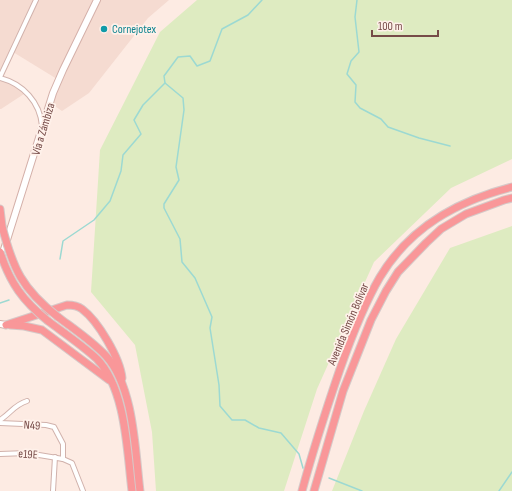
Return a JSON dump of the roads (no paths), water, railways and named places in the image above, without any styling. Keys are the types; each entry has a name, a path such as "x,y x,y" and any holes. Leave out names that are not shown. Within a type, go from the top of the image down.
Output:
{"highway":[{"name":"Avenida Simón Bolívar","path":"302,491 321,422 360,317 380,277 414,236 436,218 461,204 484,195 512,187"},
{"name":"Avenida Simón Bolívar","path":"314,491 343,391 371,320 398,272 441,229 466,214 512,198"},
{"path":"0,208 2,226 8,250 14,267 23,282 42,305 88,339 106,356 115,368 123,384 129,403 140,491"},
{"path":"0,252 6,270 18,291 33,309 96,359 105,369 118,399 132,491"},
{"path":"3,324 67,305 81,309 91,319 115,353 122,372 123,384"},
{"path":"3,324 24,326 42,330 111,381"}],"street":[{"path":"36,0 0,78 22,88 36,103 41,120 42,132"},
{"name":"Vía a Zámbiza","path":"0,262 53,93 97,0"},
{"path":"0,421 15,406 27,401"},
{"name":"N49","path":"0,421 54,427 62,444 63,459"},
{"name":"e19E","path":"0,454 27,453 63,459 72,463 83,491"},
{"path":"54,491 55,458"}],"waterway":[{"path":"60,259 63,241 94,220 110,201 121,171 123,155 141,134 134,120 143,105 165,83 164,76 178,57 190,56 197,66 210,61 222,29 248,15 262,0"},
{"path":"357,0 355,17 359,52 351,61 347,74 356,85 355,102 360,108 381,119 388,127 419,138 450,146"},
{"path":"165,83 183,98 184,110 176,167 179,180 164,204 164,208 180,239 182,262 195,278 212,317 210,328 219,385 220,406 232,420 245,420 259,428 281,433 299,454 303,468"},
{"path":"0,303 9,300"},
{"path":"499,491 512,472"},
{"path":"329,478 362,491"}],"place":[{"name":"Cornejotex","path":"104,29"}]}
